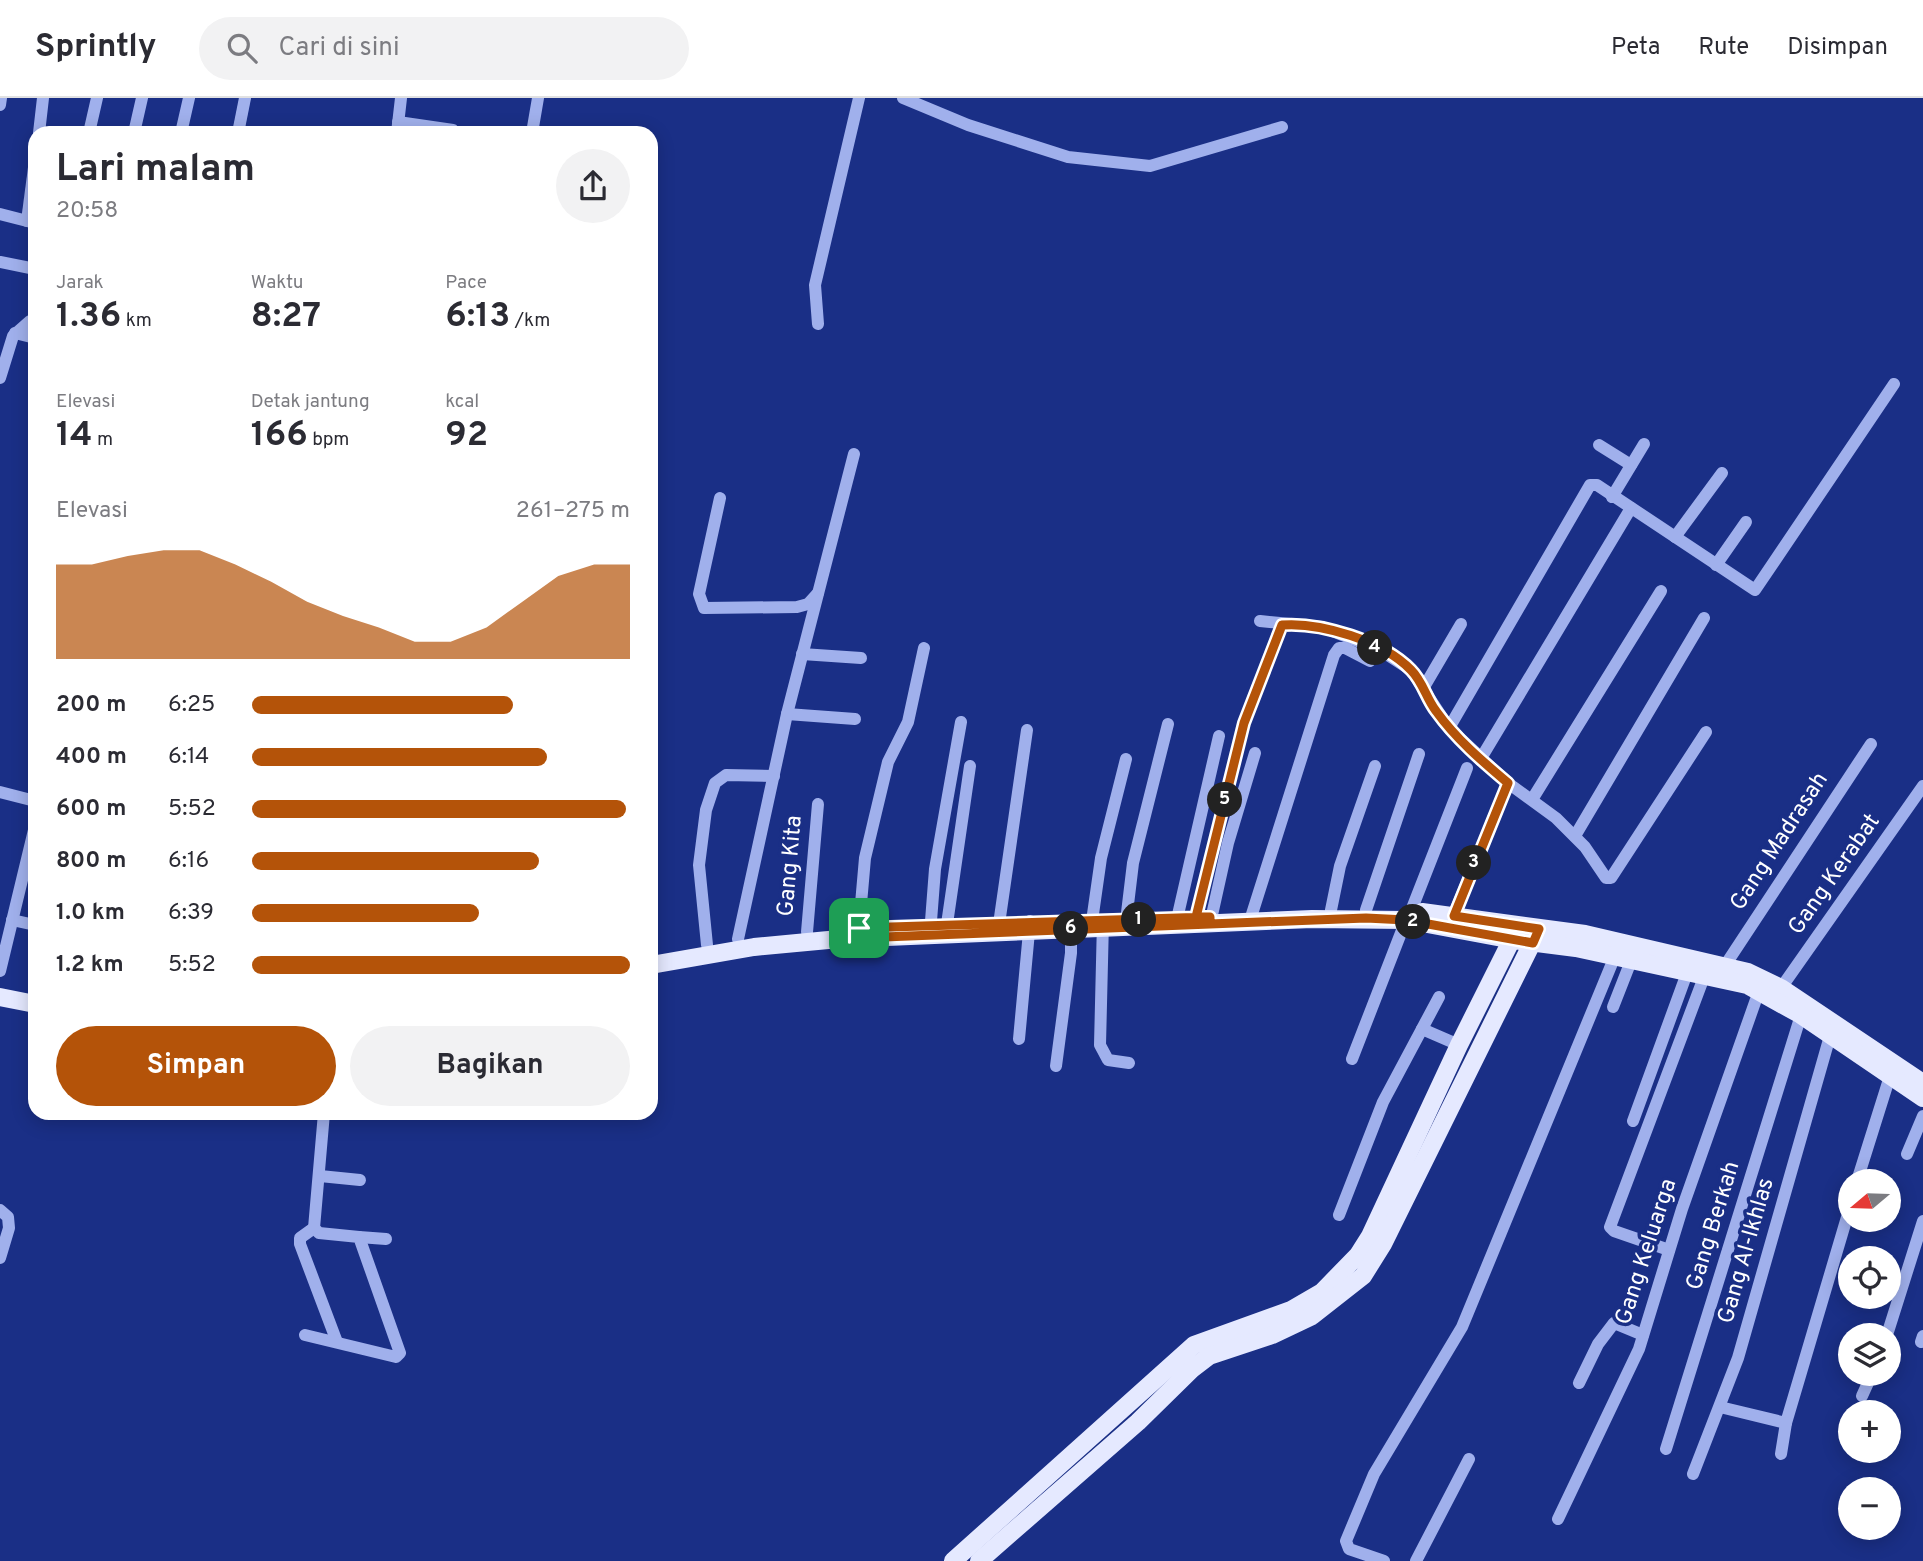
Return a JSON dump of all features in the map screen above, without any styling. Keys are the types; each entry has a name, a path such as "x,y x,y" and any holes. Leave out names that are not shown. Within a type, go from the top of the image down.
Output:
{"main road":[{"path":"658,956 859,933 936,927 1205,919 1252,914 1366,910 1516,934 1585,934 1726,964 1781,988 1923,1083"},
{"path":"1029,925 1071,929 1099,923 1177,919 1408,916"},
{"path":"658,963 707,945 738,939 807,932 859,933"},
{"path":"954,1561 1194,1345 1292,1310 1322,1292 1358,1255 1370,1236 1459,1045 1516,934"},
{"path":"1536,936 1759,991 1923,1098"},
{"path":"979,1561 1209,1356 1272,1335 1312,1316 1363,1276 1383,1244 1536,936"},
{"path":"0,997 28,1003"}],"street":[{"path":"0,105 1,98"},
{"path":"40,126 43,98"},
{"path":"91,126 97,98"},
{"path":"136,126 142,98"},
{"path":"183,126 189,98"},
{"path":"239,126 245,98"},
{"path":"398,126 401,98"},
{"path":"532,126 538,98"},
{"path":"818,324 815,285 859,98"},
{"path":"903,98 968,125 1068,157 1150,166 1282,128"},
{"path":"0,215 28,221"},
{"path":"0,262 28,268"},
{"path":"0,378 15,333 28,323"},
{"path":"15,333 28,336"},
{"path":"1449,729 1590,485 1597,485 1752,590 1758,587 1894,384"},
{"path":"1612,497 1644,444"},
{"path":"1599,445 1631,465"},
{"path":"738,939 787,714 854,454"},
{"path":"1675,537 1722,473"},
{"path":"720,498 699,594 704,608 797,607 808,604 818,593"},
{"path":"1480,760 1631,508"},
{"path":"1716,565 1746,522"},
{"path":"1533,799 1661,591"},
{"path":"1575,836 1704,618"},
{"path":"1260,621 1282,625 1322,626 1346,634 1411,670 1449,729 1505,786 1533,799 1575,836 1594,858 1602,876 1611,878 1706,732"},
{"path":"1424,687 1461,624"},
{"path":"1205,919 1244,723 1282,625"},
{"path":"859,933 865,858 888,762 908,722 924,648"},
{"path":"1252,914 1334,655 1339,648 1345,648 1370,661"},
{"path":"802,654 861,658"},
{"path":"787,714 855,719"},
{"path":"936,927 935,869 961,722"},
{"path":"1126,921 1133,863 1168,724"},
{"path":"999,926 1027,730"},
{"path":"1177,919 1219,737"},
{"name":"Gang Madrasah","path":"1726,964 1871,744"},
{"path":"1205,919 1255,753"},
{"path":"1366,910 1419,754"},
{"path":"1126,759 1101,858 1100,1045 1108,1060 1129,1063"},
{"path":"936,927 970,766"},
{"path":"1331,910 1340,866 1375,766"},
{"path":"1352,1059 1467,768"},
{"path":"707,945 699,864 706,810 715,783 726,775 774,776"},
{"path":"1451,922 1505,786"},
{"name":"Gang Kerabat","path":"1781,988 1923,786"},
{"path":"0,792 28,799"},
{"name":"Gang Kita","path":"807,932 818,804"},
{"path":"0,971 28,855"},
{"path":"12,920 28,923"},
{"path":"1019,1040 1029,925"},
{"path":"1056,1066 1071,953 1071,929"},
{"path":"1613,1007 1623,958"},
{"path":"1384,1561 1349,1549 1346,1541 1381,1462 1462,1327 1623,958"},
{"path":"1633,1121 1696,975"},
{"path":"1669,1250 1610,1227 1696,975"},
{"name":"Gang Keluarga","path":"1558,1519 1643,1335 1669,1250 1759,991"},
{"path":"1339,1215 1383,1102 1439,997"},
{"name":"Gang Berkah","path":"1666,1449 1801,1016"},
{"path":"1422,1029 1459,1045"},
{"name":"Gang Al-Ikhlas","path":"1693,1474 1738,1358 1830,1036"},
{"path":"1861,1169 1890,1076"},
{"path":"1908,1154 1923,1116"},
{"path":"324,1120 314,1228 300,1238 300,1244 337,1342"},
{"path":"320,1176 360,1180"},
{"path":"0,1210 8,1217 9,1228 0,1258"},
{"path":"1891,1323 1923,1221"},
{"path":"314,1228 319,1233 386,1239"},
{"path":"1781,1454 1786,1423 1843,1232"},
{"path":"305,1335 396,1357 400,1353 359,1237"},
{"path":"323,1304 323,1339"},
{"path":"1578,1383 1598,1344 1614,1323 1643,1335"},
{"path":"1862,1396 1866,1386"},
{"path":"1720,1407 1786,1423"},
{"path":"1416,1561 1469,1459"}],"route":[{"path":"859,928 858,938 1210,924 1210,917 1196,917 1244,723 1265,675 1282,625 1295,624 1322,626 1346,634 1380,650 1411,670 1449,729 1508,783 1502,791 1454,916 1539,929 1533,943 1406,920 1366,918 1210,924 1210,917 859,928"}]}
